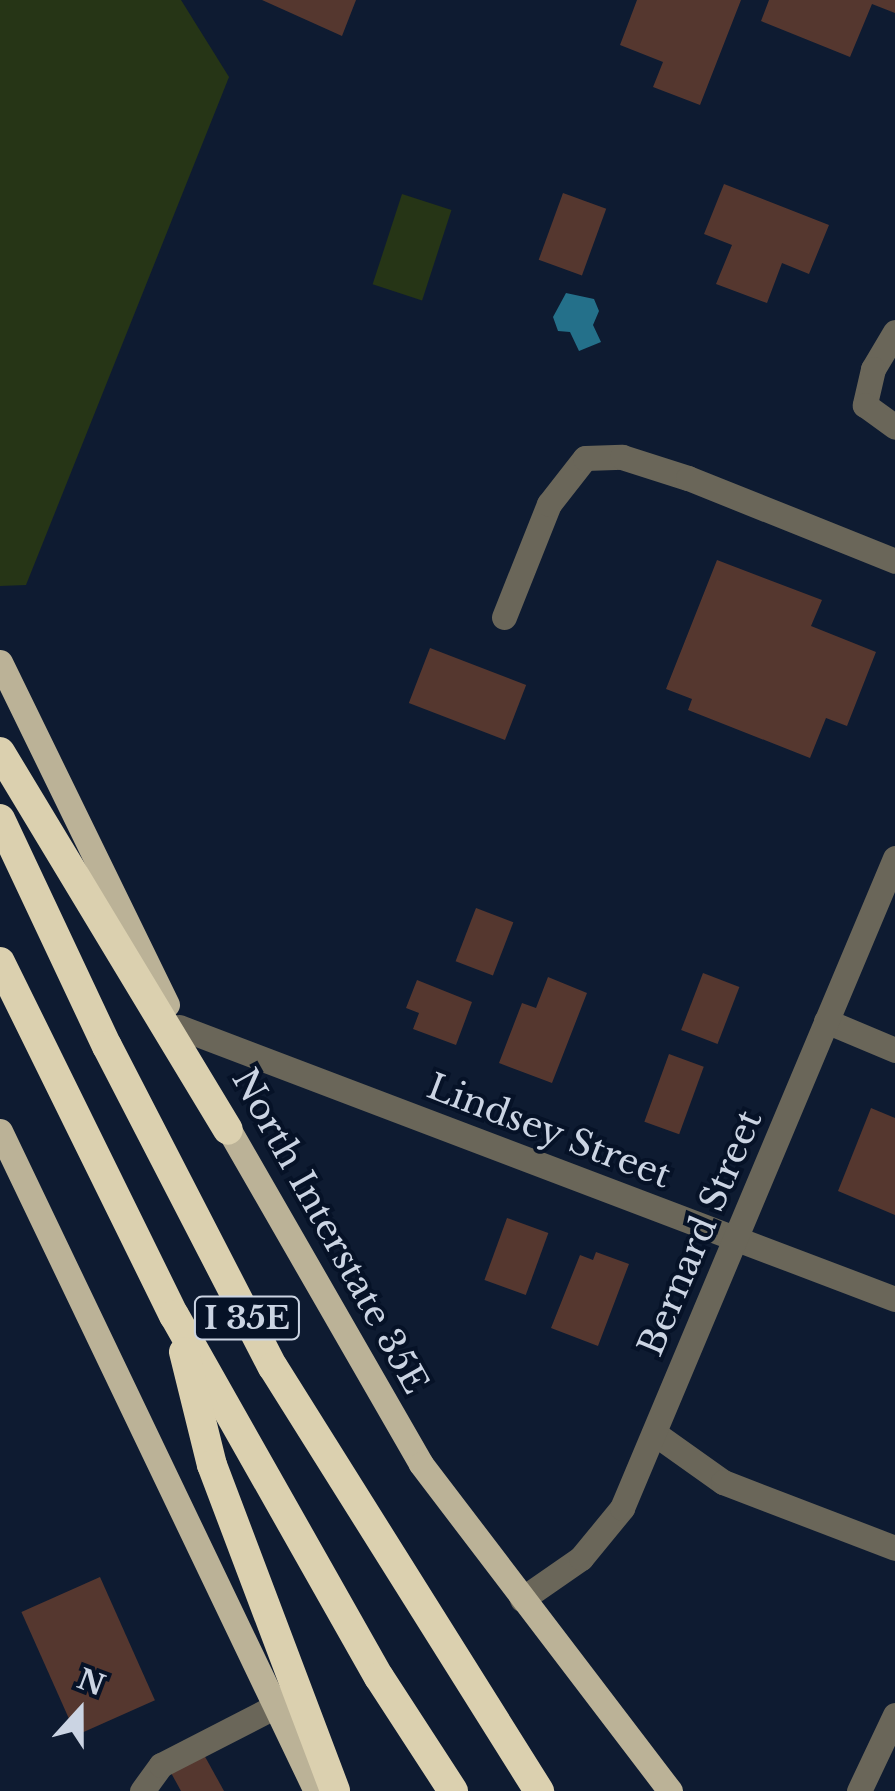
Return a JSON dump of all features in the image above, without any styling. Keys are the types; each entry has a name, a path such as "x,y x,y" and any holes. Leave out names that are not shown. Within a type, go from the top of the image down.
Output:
{"highway":[{"path":"0,752 86,904 228,1130"},
{"name":"I 35E","path":"0,819 107,1046 272,1367 540,1791"},
{"name":"I 35E","path":"0,962 174,1315 379,1677 453,1791"},
{"path":"174,1315 212,1465 335,1791"}],"main road":[{"name":"North Interstate 35E","path":"0,662 80,836 180,1027 228,1130 421,1464 670,1791"},
{"path":"0,1131 316,1791"}],"street":[{"path":"895,332 865,394 865,405 895,427"},
{"path":"504,617 549,504 584,458 622,457 688,478 895,561"},
{"name":"Bernard Street","path":"522,1598 598,1540 622,1508 895,858"},
{"path":"826,1021 895,1050"},
{"name":"Lindsey Street","path":"180,1027 895,1298"},
{"path":"654,1433 723,1482 895,1548"},
{"path":"142,1791 160,1765 274,1707"},
{"path":"859,1791 895,1715"}],"green space":[{"path":"0,0 181,0 229,77 26,585 0,586"},
{"path":"402,194 451,210 422,300 373,284"}],"water":[{"path":"566,293 594,299 599,311 593,325 601,342 579,351 570,332 558,331 553,317"}],"building":[{"path":"262,0 356,0 342,36"},
{"path":"637,0 741,0 700,105 653,87 663,62 620,45"},
{"path":"769,0 895,0 895,13 872,4 850,57 761,21"},
{"path":"724,184 829,225 809,274 782,263 767,303 716,284 732,245 704,234"},
{"path":"563,193 606,209 582,275 539,260"},
{"path":"717,560 822,600 811,626 876,652 847,726 826,718 810,758 688,710 692,699 666,689"},
{"path":"430,648 526,685 505,740 409,703"},
{"path":"476,908 513,922 493,976 456,961"},
{"path":"703,973 739,987 718,1044 681,1030"},
{"path":"548,977 587,993 552,1083 499,1063 522,1003 536,1008"},
{"path":"417,980 472,1002 456,1045 413,1029 419,1013 406,1008"},
{"path":"669,1054 704,1067 679,1134 644,1122"},
{"path":"871,1108 895,1118 895,1215 838,1191"},
{"path":"507,1218 548,1233 526,1295 484,1280"},
{"path":"596,1252 629,1264 598,1346 551,1328 580,1255 593,1260"},
{"path":"100,1577 155,1700 76,1735 21,1612"},
{"path":"203,1753 224,1791 181,1791 170,1771"}]}
